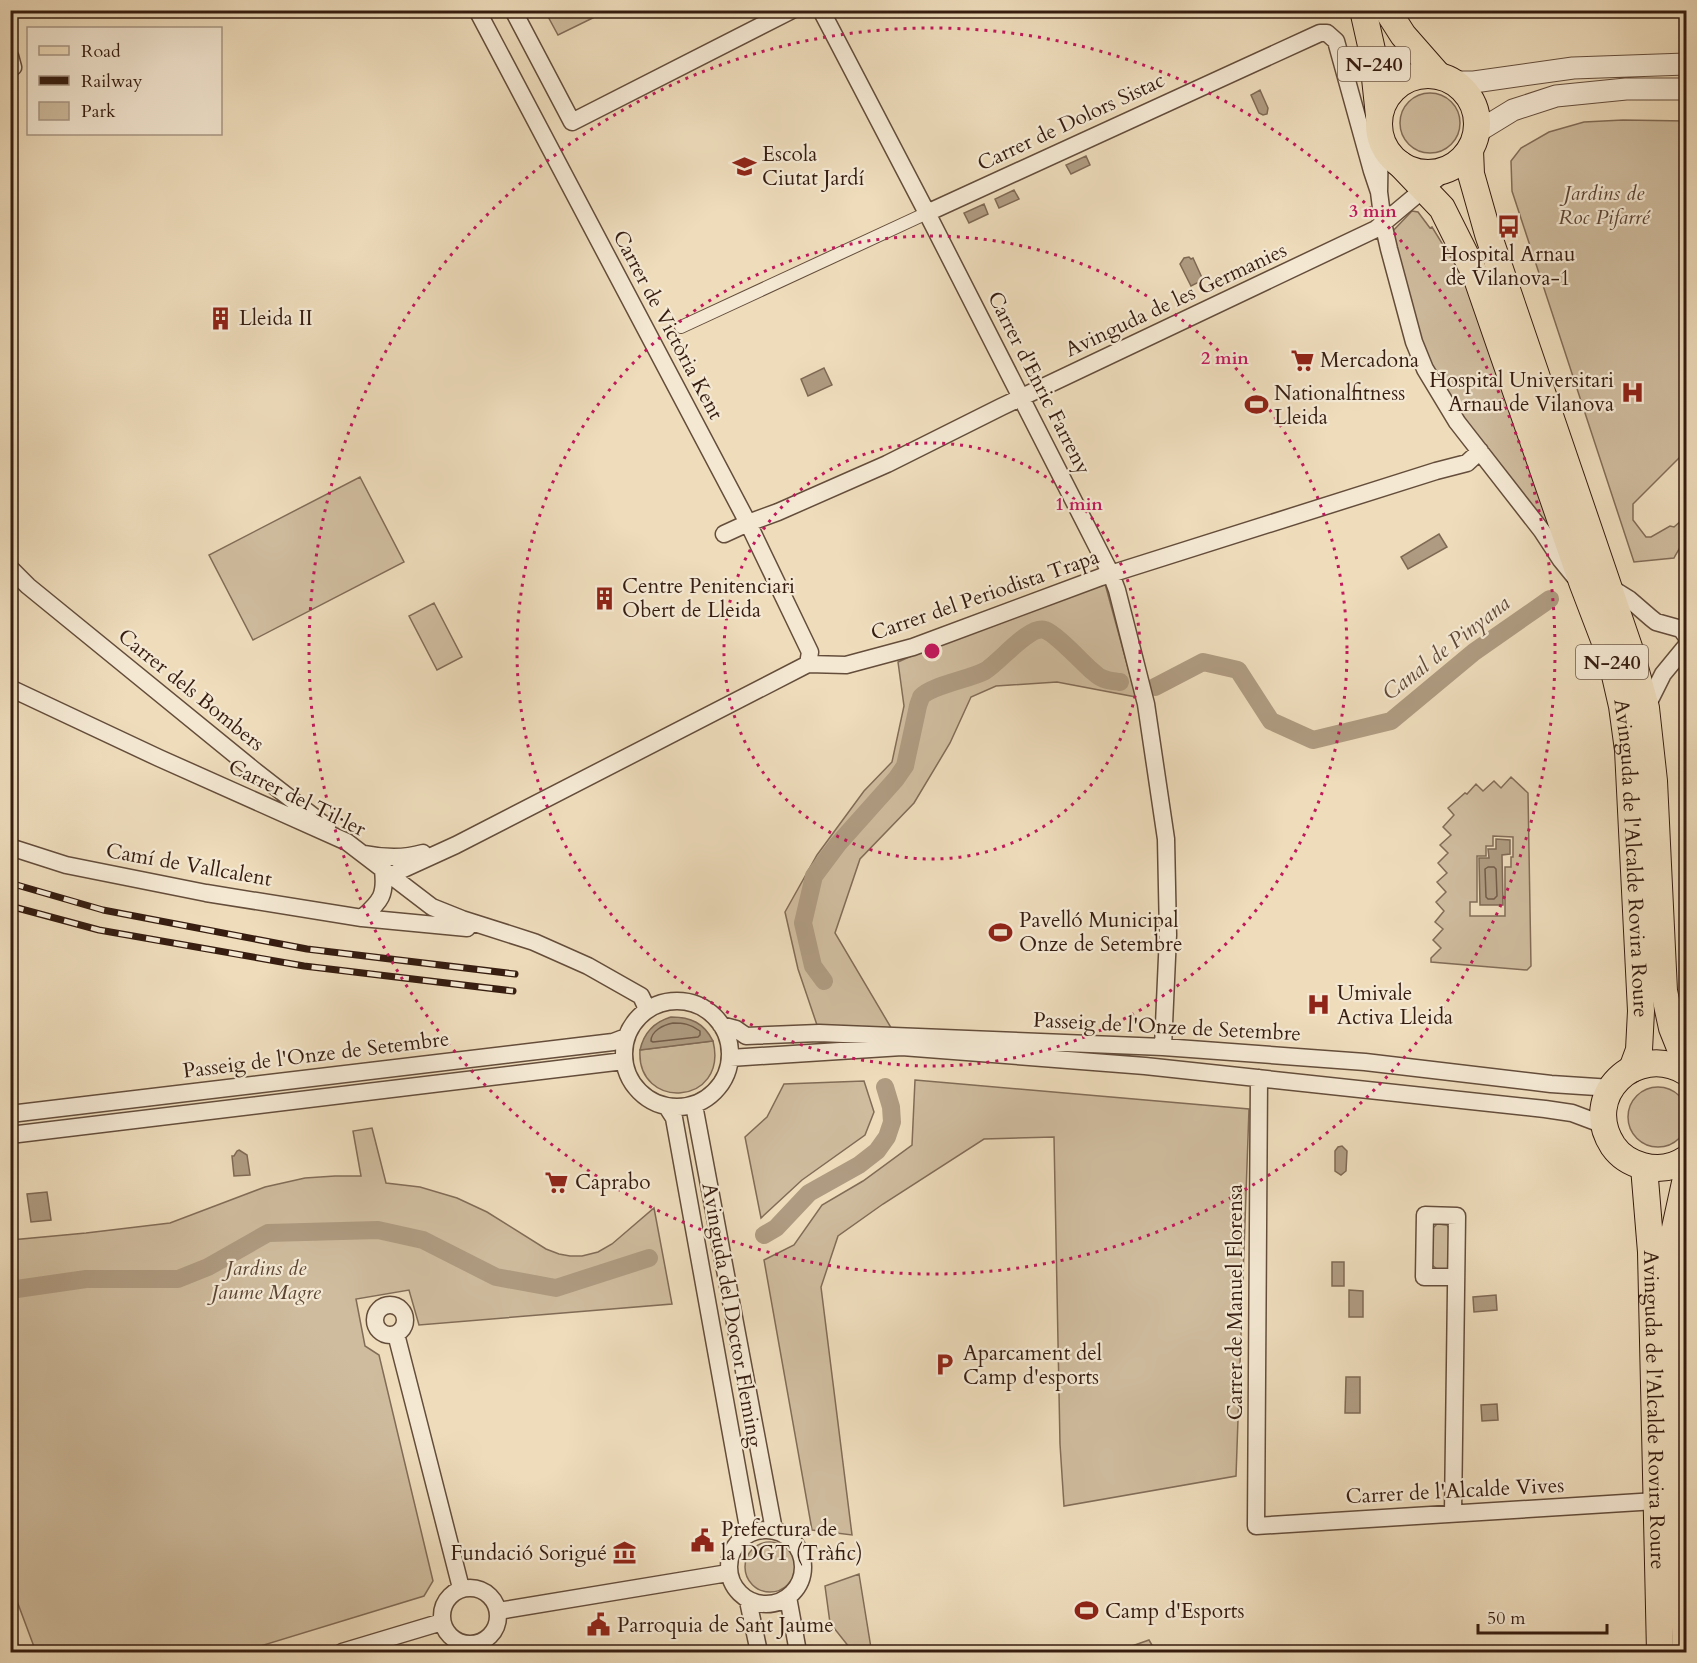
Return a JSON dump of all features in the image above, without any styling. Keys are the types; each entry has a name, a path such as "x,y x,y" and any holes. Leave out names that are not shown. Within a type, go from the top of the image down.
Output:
{"main road":[{"name":"N-240","path":"1363,10 1372,50 1380,126 1387,150 1400,164"},
{"name":"N-240","path":"1387,10 1403,35 1446,79 1468,95 1477,119 1474,141"},
{"name":"N-240","path":"1380,126 1385,101 1397,86 1414,77 1426,75 1446,79"},
{"path":"1400,164 1421,173 1436,173 1462,160 1474,141"},
{"name":"Avinguda de l'Alcalde Rovira Roure","path":"1474,141 1471,174 1488,234 1631,653 1646,708 1654,781 1664,991 1672,1028 1686,1063 1686,1072"},
{"name":"Avinguda de l'Alcalde Rovira Roure","path":"1400,164 1442,208 1476,276 1582,582 1611,658 1622,706 1628,750 1641,1011 1639,1050 1632,1069"},
{"name":"N-240","path":"1632,1069 1649,1063 1662,1063 1686,1072"},
{"path":"1632,1069 1618,1079 1604,1107 1607,1133 1613,1145 1621,1155 1644,1167 1667,1167 1686,1159"},
{"name":"Avinguda de l'Alcalde Rovira Roure","path":"1644,1167 1651,1252 1660,1653"},
{"name":"Avinguda de l'Alcalde Rovira Roure","path":"1686,1178 1670,1251 1686,1650"}],"street":[{"name":"Carrer de Victòria Kent","path":"477,10 748,523 810,652 808,664"},
{"path":"513,10 572,122 792,10"},
{"name":"Carrer d'Enric Farreny","path":"821,10 1022,398 1117,590 1146,704 1166,839 1168,934 1164,1047"},
{"name":"Carrer de Dolors Sistac","path":"681,327 1320,33 1327,33 1336,41 1379,192"},
{"path":"10,56 13,68 10,69"},
{"path":"1446,79 1474,82 1573,68 1686,64"},
{"path":"1474,141 1495,122 1513,110 1556,96 1626,89 1686,89"},
{"path":"1380,126 1379,192 1383,222"},
{"name":"Avinguda de les Germanies","path":"724,534 888,464 1376,229 1450,168"},
{"name":"Avinguda de l'Alcalde Rovira Roure","path":"1383,222 1411,330 1425,369 1457,422 1542,531 1572,574 1582,582"},
{"name":"Carrer del Periodista Trapa","path":"387,873 399,871 456,845 808,664 846,665 913,647 1111,574 1467,463 1480,451"},
{"name":"Carrer dels Bombers","path":"10,568 28,586 255,771 347,842"},
{"path":"1608,586 1629,599 1656,622 1681,629 1686,636"},
{"path":"1646,708 1663,674 1686,646"},
{"name":"Carrer del Til·ler","path":"10,688 347,842 420,898 441,911 534,942 588,966 641,996 647,1010"},
{"name":"Carrer del Periodista Trapa","path":"361,853 381,857 409,857 456,845"},
{"name":"Carrer del Periodista Trapa","path":"420,898 416,882 420,873 431,862 456,845"},
{"name":"Camí de Vallcalent","path":"10,848 66,865 195,891 362,918 492,929"},
{"path":"362,918 381,897 387,873"},
{"path":"679,1001 696,1004 710,1013 721,1025 728,1041 730,1058 727,1073 719,1087 708,1098 681,1108 667,1107 651,1101 638,1091 628,1077 623,1049 626,1037 634,1022 647,1010 663,1003 679,1001"},
{"name":"Passeig de l'Onze de Setembre","path":"721,1025 736,1029 747,1036 819,1033 1164,1047 1365,1062 1551,1084 1612,1088"},
{"name":"Passeig de l'Onze de Setembre","path":"10,1114 613,1042 626,1037"},
{"name":"Passeig de l'Onze de Setembre","path":"730,1058 902,1047 1139,1065 1552,1110 1572,1113 1596,1122 1607,1133"},
{"name":"Passeig de l'Onze de Setembre","path":"10,1135 624,1061"},
{"name":"Carrer de Manuel Florensa","path":"1256,1526 1259,1078"},
{"name":"Avinguda del Doctor Fleming","path":"694,1105 774,1530"},
{"name":"Avinguda del Doctor Fleming","path":"667,1107 674,1118 749,1533"},
{"path":"1453,1514 1456,1277"},
{"path":"396,1334 461,1588"},
{"name":"Carrer de l'Alcalde Vives","path":"1256,1526 1656,1501"},
{"path":"774,1530 788,1537 801,1553 802,1576 797,1588 779,1603 758,1604 748,1601 735,1589 728,1573 728,1562 737,1542 749,1533 774,1530"},
{"path":"498,1611 728,1573"},
{"path":"475,1587 488,1593 498,1611 498,1619 492,1634 479,1648 455,1640 442,1622 441,1613 447,1598 461,1588 475,1587"},
{"path":"788,1597 798,1653"},
{"path":"748,1601 759,1653"},
{"path":"342,1653 442,1622"}],"green space":[{"path":"545,11 607,11 558,35"},
{"path":"1424,93 1436,93 1447,98 1455,106 1460,123 1458,135 1447,148 1436,153 1424,153 1413,148 1405,140 1400,129 1400,117 1405,106 1413,98"},
{"name":"Jardins de Roc Pifarré","path":"1686,121 1686,451 1633,504 1633,520 1646,537 1651,537 1670,526 1674,527 1683,519 1687,529 1674,558 1634,562 1512,191 1511,161 1521,148 1549,132 1584,122"},
{"path":"1412,211 1418,212 1430,228 1432,227 1466,284 1555,542 1428,368 1390,234"},
{"path":"360,477 404,562 253,640 209,555"},
{"path":"1104,580 1136,697 1057,682 996,686 971,697 950,743 914,803 860,859 835,933 893,1031 818,1028 798,969 785,912 817,855 864,791 892,762 904,706 898,662 958,635"},
{"path":"434,603 462,657 437,670 409,616"},
{"path":"1511,777 1528,793 1531,966 1527,970 1431,962 1431,958 1441,948 1433,940 1443,929 1435,922 1444,911 1436,902 1446,892 1437,882 1447,873 1438,863 1448,853 1440,845 1451,835 1443,827 1454,815 1448,808 1476,784 1483,791 1494,781 1501,788","holes":["1493,836 1513,837 1511,867 1505,867 1505,916 1470,916 1470,902 1477,902 1477,856 1486,856 1486,846 1493,846"]},
{"path":"713,1041 714,1063 708,1078 696,1088 681,1093 666,1091 652,1083 643,1070 640,1050"},
{"path":"915,1080 1249,1109 1236,1476 1064,1506 1060,1444 1054,1137 984,1139 838,1236 821,1287 852,1535 812,1530 764,1260 794,1245 822,1205 863,1181 912,1145"},
{"path":"864,1081 874,1112 865,1135 802,1180 761,1218 745,1137 767,1117 784,1084"},
{"path":"1658,1087 1675,1092 1683,1100 1688,1117 1683,1134 1675,1142 1658,1147 1641,1142 1633,1134 1628,1117 1633,1100 1641,1092"},
{"name":"Jardins de Jaume Magre","path":"372,1128 386,1183 420,1187 457,1198 487,1212 546,1249 559,1254 582,1256 598,1252 612,1244 654,1208 672,1304 419,1325 409,1290 356,1299 365,1346 379,1355 433,1581 424,1596 241,1652 36,1652 11,1585 11,1240 170,1223 265,1187 305,1178 361,1176 353,1131"},
{"path":"1437,1224 1447,1225 1450,1230 1450,1266 1446,1271 1432,1265 1433,1228"},
{"path":"770,1542 788,1549 795,1567 788,1585 770,1592 752,1585 745,1567 752,1549"},
{"path":"859,1574 871,1648 853,1652 830,1623 825,1586"},
{"path":"1149,1640 1156,1652 1115,1652"}],"water":[{"path":"1260,90 1268,108 1267,114 1263,115 1259,113 1251,95"},
{"path":"1086,156 1090,165 1071,174 1066,165"},
{"path":"1014,190 1019,199 999,208 995,199"},
{"path":"984,204 988,214 969,223 964,213"},
{"path":"1184,258 1193,258 1203,280 1191,286 1180,264"},
{"path":"824,368 832,385 808,396 801,379"},
{"path":"1439,534 1447,547 1408,569 1401,557"},
{"path":"1496,839 1510,840 1510,854 1502,855 1503,905 1480,905 1479,858 1489,858 1488,849 1496,849"},
{"path":"671,1017 696,1022 713,1041 640,1050 644,1038 651,1029"},
{"path":"1342,1146 1347,1151 1346,1171 1341,1175 1335,1171 1335,1151"},
{"path":"239,1150 247,1155 250,1175 234,1176 232,1156"},
{"path":"47,1192 51,1220 31,1222 27,1194"},
{"path":"1332,1262 1344,1262 1344,1286 1332,1286"},
{"path":"1349,1290 1363,1291 1363,1317 1349,1317"},
{"path":"1496,1295 1497,1310 1474,1312 1473,1297"},
{"path":"1346,1377 1360,1377 1360,1413 1345,1413"},
{"path":"1497,1404 1498,1420 1482,1421 1481,1405"}],"waterway":[{"name":"Canal de Pinyana","path":"1155,687 1203,662 1238,670 1271,721 1313,740 1391,721 1474,652 1550,599"},
{"name":"Canal de Pinyana","path":"824,981 813,966 803,923 814,876 838,844 905,766 921,697 933,689 985,671 1023,638 1038,630 1045,630 1055,637 1099,677 1120,682"},
{"name":"Canal de Pinyana","path":"764,1235 776,1228 809,1193 859,1165 877,1151 887,1137 892,1122 891,1107 885,1087"},
{"name":"Canal de Pinyana","path":"10,1290 86,1279 178,1279 208,1267 268,1233 378,1230 423,1240 496,1277 556,1288 649,1258"}],"railway":[{"path":"10,883 103,910 307,949 515,974"},
{"path":"10,906 99,930 304,966 513,991"}],"place":[{"name":"Escola Ciutat Jardí","path":"744,166"},
{"name":"Hospital Arnau de Vilanova-1","path":"1508,226"},
{"name":"Lleida II","path":"221,318"},
{"name":"Mercadona","path":"1302,360"},
{"name":"Hospital Universitari Arnau de Vilanova","path":"1632,392"},
{"name":"Nationalfitness Lleida","path":"1256,405"},
{"name":"Centre Penitenciari Obert de Lleida","path":"604,598"},
{"name":"Pavelló Municipal Onze de Setembre","path":"1001,932"},
{"name":"Umivale Activa Lleida","path":"1319,1005"},
{"name":"Caprabo","path":"557,1182"},
{"name":"Aparcament del Camp d'esports","path":"945,1365"},
{"name":"Prefectura de la DGT (Tràfic)","path":"703,1541"},
{"name":"Fundació Sorigué","path":"625,1553"},
{"name":"Camp d'Esports","path":"1087,1611"},
{"name":"Parroquia de Sant Jaume","path":"599,1625"}]}
